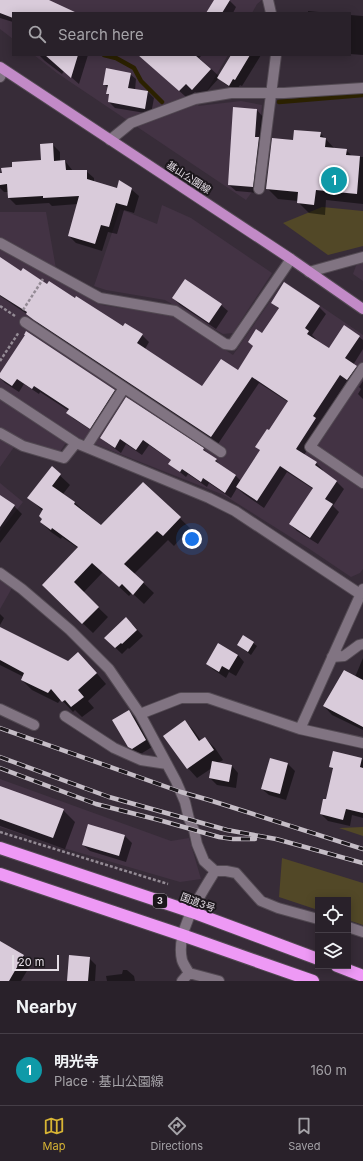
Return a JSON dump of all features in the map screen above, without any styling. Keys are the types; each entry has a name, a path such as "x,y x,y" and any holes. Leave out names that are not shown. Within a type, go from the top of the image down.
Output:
{"highway":[{"name":"国道3号","path":"0,848 192,912 315,958"},
{"path":"0,874 313,981"},
{"path":"345,969 363,976"}],"main road":[{"name":"基山公園線","path":"1,71 110,140 291,259 363,310"}],"street":[{"path":"268,0 271,12"},
{"path":"259,189 276,56"},
{"path":"110,140 132,123 195,99 231,92 271,93 363,88"},
{"path":"0,243 100,298 175,311 225,344 232,345 291,259"},
{"path":"309,272 363,257"},
{"path":"21,320 220,452"},
{"path":"363,368 310,447 363,483"},
{"path":"86,447 124,388"},
{"path":"0,392 76,443 209,498 235,511 362,591 300,729"},
{"path":"0,433 23,446 64,458 76,443"},
{"path":"0,573 22,589 70,630 109,669 140,714 176,781 185,802 197,844 204,861 214,871 236,873 261,901 278,908 315,918"},
{"path":"332,657 344,656 359,645 363,644"},
{"path":"140,714 181,698 208,698 300,729 363,743"},
{"path":"0,709 34,725"},
{"path":"65,716 114,748 141,760 167,764"},
{"path":"214,871 192,912 182,935 182,961 186,977 219,981"},
{"path":"351,929 363,932"}],"path":[{"path":"0,361 48,270"},
{"path":"0,306 21,320"},
{"path":"0,832 168,884"}],"shaded area":[{"path":"0,0 262,0 257,4 253,12 12,12 12,38 0,29"},
{"path":"35,56 227,56 198,106 241,101 262,105 254,189 246,200 57,73"},
{"path":"162,205 191,218 272,273 233,333 223,334 165,300 106,290 94,286 120,209 157,224"},
{"path":"322,207 363,211 363,246 328,255 283,223"},
{"path":"0,212 46,212 58,280 102,305 174,316 233,355 284,281 363,335 363,569 360,573 351,577 224,495 77,437 65,444 54,461 14,447 0,467"},
{"path":"363,262 363,281 353,274 357,263"},
{"path":"0,483 23,502 0,531"},
{"path":"0,579 12,588 0,609"},
{"path":"0,779 171,841 189,838 201,879 180,882 60,847 0,827"},
{"path":"363,827 363,836 339,828"},
{"path":"282,858 363,883 363,925 351,921 351,897 315,897 315,909 279,897"}],"building":[{"path":"0,0 49,0 75,12 12,12 12,18 0,13"},
{"path":"214,0 230,0 223,12 207,12"},
{"path":"46,56 78,56 71,78"},
{"path":"139,56 196,56 211,69 192,90 186,84 179,91"},
{"path":"230,56 249,56 235,80 233,79 229,86 217,78"},
{"path":"106,68 131,73 128,88 148,91 145,109 108,102 109,94 106,94 108,85 103,85"},
{"path":"233,107 257,109 255,137 259,137 253,187 228,185"},
{"path":"294,130 321,132 320,137 326,138 325,147 347,149 346,155 360,156 357,194 316,190 314,205 297,203 298,192 266,189 272,138 293,140"},
{"path":"53,143 54,161 65,160 66,170 87,170 87,179 117,188 119,180 132,188 127,206 116,203 109,227 101,225 95,244 68,236 79,196 8,198 7,184 0,185 0,173 2,173 1,168 12,167 12,162 41,160 40,144"},
{"path":"0,257 21,271 23,268 47,284 49,281 75,298 76,296 123,326 125,323 143,334 137,343 202,386 221,359 238,370 253,346 248,342 256,329 262,333 279,308 271,303 284,282 320,306 305,328 309,331 307,334 329,348 344,325 360,336 345,358 357,366 347,380 340,375 313,416 316,418 296,449 317,462 315,465 337,481 325,499 333,504 310,538 289,524 313,488 280,466 257,501 236,487 260,450 255,447 267,429 269,430 288,401 252,377 211,437 34,320 26,314 27,312 0,295"},
{"path":"185,279 222,304 209,323 172,298"},
{"path":"26,331 115,390 90,429 66,413 69,409 34,386 32,389 17,379 12,386 0,378 0,373 25,335"},
{"path":"126,397 204,448 203,450 217,459 215,461 236,475 225,493 203,478 201,482 182,469 180,472 168,464 171,460 143,440 136,450 120,439 115,448 100,438"},
{"path":"52,466 61,474 52,486 75,502 74,504 101,525 143,482 181,517 163,536 157,531 124,564 144,582 133,595 122,584 119,587 92,563 74,582 99,607 82,624 42,585 78,547 52,528 51,530 40,522 42,519 39,516 43,509 27,498"},
{"path":"0,495 15,505 0,527"},
{"path":"126,617 137,630 122,644 121,643 115,648 104,638"},
{"path":"0,627 68,661 78,652 97,673 78,690 84,697 71,707 65,700 62,702 51,689 48,693 21,680 24,673 0,660"},
{"path":"243,635 254,642 248,652 237,645"},
{"path":"218,643 238,655 229,670 222,666 219,672 206,664"},
{"path":"344,670 363,680 363,727 323,706"},
{"path":"129,710 146,740 132,749 128,747 112,720"},
{"path":"185,720 199,741 205,737 214,750 187,769 163,736"},
{"path":"333,751 362,758 360,767 363,768 363,813 346,809 343,820 320,814 323,799 326,799 333,768 329,767"},
{"path":"270,758 288,763 280,794 261,789"},
{"path":"212,761 232,765 229,782 209,778"},
{"path":"0,786 64,809 53,838 0,819"},
{"path":"88,824 125,835 119,856 82,845"},
{"path":"0,941 24,955 9,981 0,981"},
{"path":"69,955 90,957 88,981 67,981"}],"waterway":[{"path":"108,56 116,58 134,68 141,81 162,102"},
{"path":"279,102 363,95"}],"railway":[{"path":"0,728 181,792 363,849"},
{"path":"0,757 109,797 227,830 276,839 363,863"},
{"path":"0,768 96,804 219,837 233,839 255,839"}],"place":[{"name":"明光寺","path":"334,180"}]}
